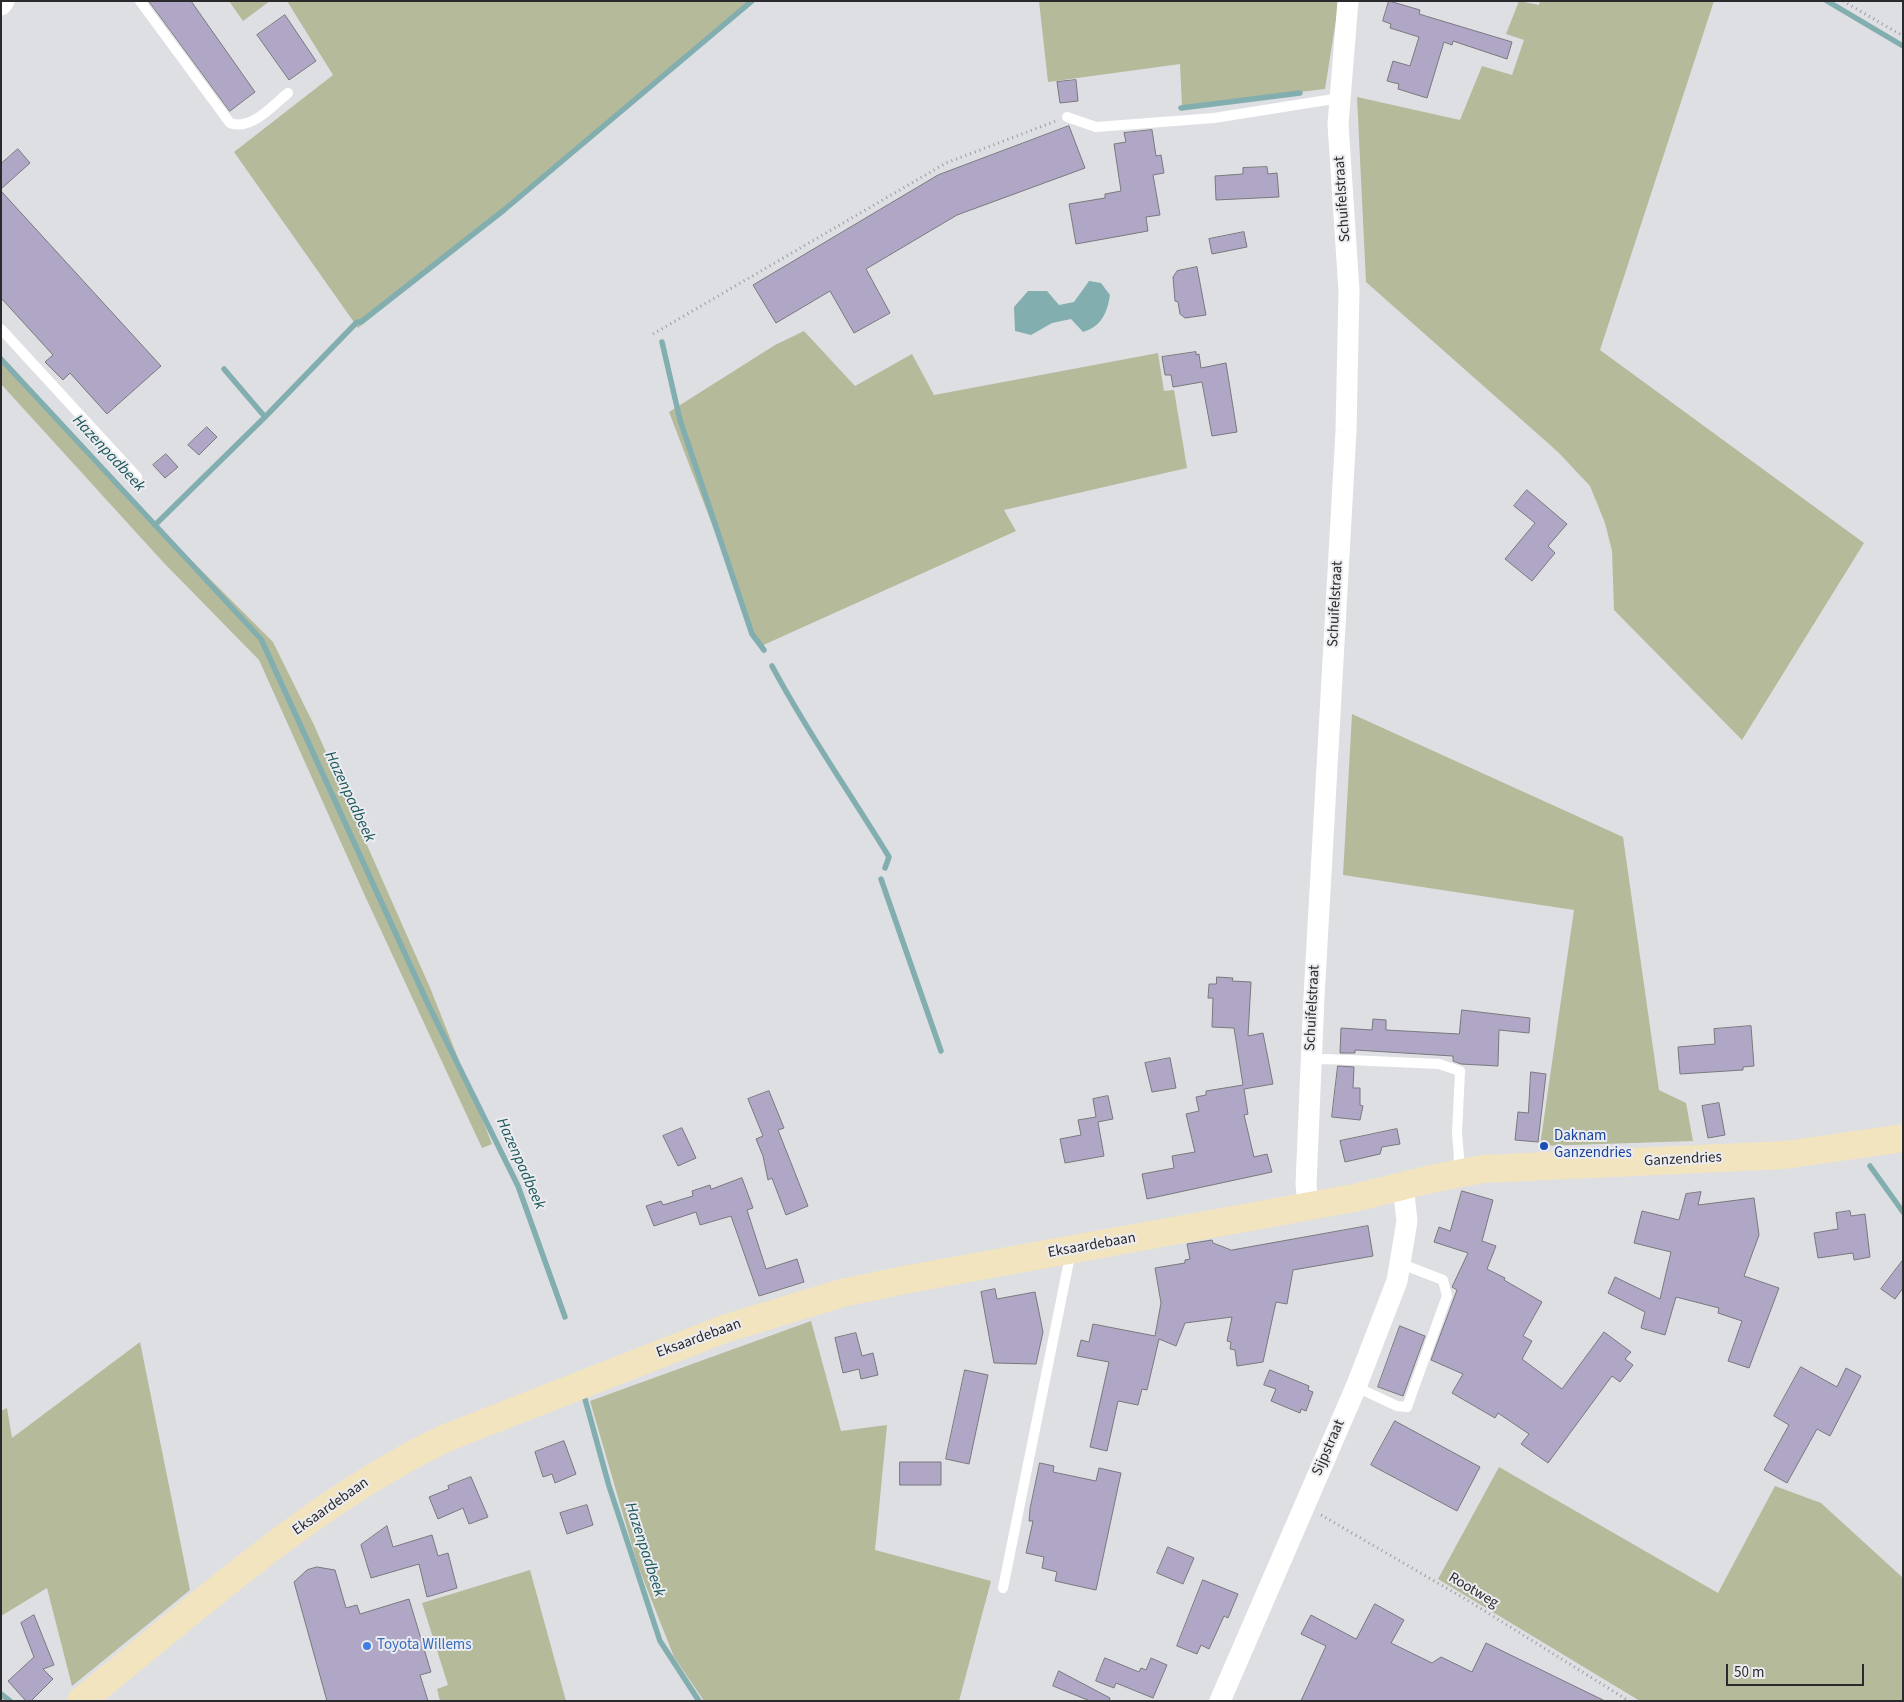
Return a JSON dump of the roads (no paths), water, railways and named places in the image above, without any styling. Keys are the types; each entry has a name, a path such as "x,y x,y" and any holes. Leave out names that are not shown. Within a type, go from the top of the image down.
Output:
{"main road":[{"name":"Ganzendries","path":"1403,1186 1483,1169 1785,1155 1903,1138"},
{"name":"Eksaardebaan","path":"81,1701 320,1513 408,1457 446,1438 690,1342 782,1310 852,1291 1308,1206 1403,1186"}],"street":[{"path":"1,5 4,1"},
{"name":"Schuifelstraat","path":"1308,1206 1306,1184 1311,1060 1346,431 1349,290 1338,124 1348,1"},
{"name":"Sijpstraat","path":"1220,1701 1356,1388 1396,1280 1407,1221 1403,1186"}],"lane":[{"path":"140,1 230,123 238,126 250,122 288,94"},
{"path":"1066,117 1096,127 1214,118 1340,98"},
{"path":"1,329 137,477"},
{"path":"1311,1060 1439,1064 1460,1071 1457,1132 1459,1157 1456,1174"},
{"path":"1003,1588 1072,1250"},
{"path":"1356,1388 1397,1406 1407,1407 1448,1296 1444,1280 1400,1264"}],"water":[{"path":"1089,281 1101,283 1110,295 1105,313 1095,326 1083,332 1071,319 1052,323 1031,335 1015,331 1014,307 1028,291 1047,291 1059,305 1074,302"}],"waterway":[{"path":"155,525 265,417 357,322 361,322 504,210 752,1"},
{"path":"1827,1 1903,46"},
{"path":"1181,108 1300,93"},
{"path":"662,342 680,420 752,634 764,650"},
{"name":"Hazenpadbeek","path":"1,359 261,639 428,1004 518,1186 565,1317"},
{"path":"224,369 265,417"},
{"path":"772,666 814,739 889,857 885,868"},
{"path":"881,879 941,1051"},
{"path":"1870,1166 1903,1212"},
{"name":"Hazenpadbeek","path":"585,1399 609,1486 660,1641 699,1701"},
{"path":"1,1694 10,1701"}],"place":[{"name":"Daknam Ganzendries","path":"1544,1146"},
{"name":"Toyota Willems","path":"367,1646"}]}
